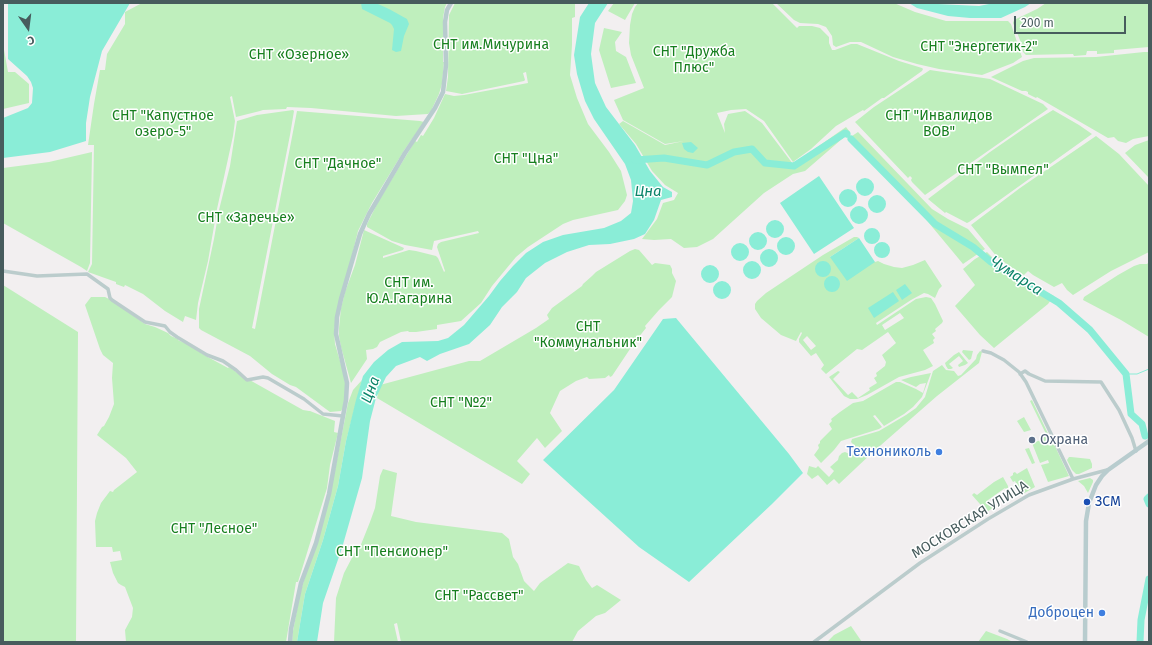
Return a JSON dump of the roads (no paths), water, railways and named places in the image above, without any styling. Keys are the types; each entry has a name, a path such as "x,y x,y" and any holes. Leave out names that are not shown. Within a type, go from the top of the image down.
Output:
{"street":[{"path":"290,642 301,583 316,543 329,494 348,388 336,334 337,317 341,299 360,234 366,220 405,153 435,108 443,92 446,65 445,22 447,10 451,3"},
{"path":"3,271 37,276 87,274 108,289 112,300 145,322 165,326 177,337 207,355 223,361 247,380 262,377 268,378 310,403 323,414 343,416"},
{"path":"983,351 991,353 1004,360 1020,374 1026,382 1074,479"},
{"path":"1020,374 1026,371 1029,374 1045,381 1101,382 1119,410 1132,438 1136,451"},
{"name":"МОСКОВСКАЯ УЛИЦА","path":"814,642 920,563 988,519 1029,495 1074,479 1108,470 1149,441"},
{"path":"1085,642 1087,511 1096,485 1108,470"},
{"path":"1000,631 1027,642"}],"water":[{"path":"8,3 130,3 102,51 90,97 86,123 86,141 50,152 3,158 3,118 28,108 32,103 33,88 27,76 8,59"},
{"path":"361,3 378,4 407,19 409,24 404,36 401,51 396,52 392,50 394,29 392,25 362,9"},
{"name":"Цна","path":"589,3 608,3 595,23 591,54 595,83 606,107 635,145 650,171 663,187 672,192 672,197 661,200 654,220 645,234 634,239 610,244 589,245 567,252 545,263 526,278 517,292 502,307 490,325 469,344 440,354 427,361 420,357 396,366 386,377 376,398 370,421 362,478 342,548 323,603 317,642 297,642 305,594 323,540 338,486 346,441 363,376 374,362 388,350 402,342 438,341 448,338 464,325 513,266 526,253 543,242 563,235 604,228 621,221 631,213 633,201 631,180 625,164 594,119 585,101 577,74 574,55 580,17"},
{"path":"909,3 979,6 994,3 1031,3 1001,18 970,18 948,16 917,8"},
{"path":"691,142 698,148 693,153 684,149 682,143"},
{"path":"819,176 854,228 814,254 780,203"},
{"path":"865,178 871,181 874,187 871,193 865,196 859,193 856,187 859,181"},
{"path":"848,189 854,192 857,198 854,204 848,207 842,204 839,198 842,192"},
{"path":"877,195 883,198 886,204 883,210 877,213 871,210 868,204 871,198"},
{"path":"859,206 865,209 868,215 865,221 859,224 853,221 850,215 853,209"},
{"path":"775,220 781,223 784,229 781,235 775,238 769,235 766,229 769,223"},
{"path":"872,228 878,230 880,236 878,242 872,244 866,242 864,236 866,230"},
{"path":"758,232 764,235 767,241 764,247 758,250 752,247 749,241 752,235"},
{"path":"786,237 792,240 795,246 792,252 786,255 780,252 777,246 780,240"},
{"path":"859,238 875,262 847,281 830,257"},
{"path":"882,242 888,244 890,250 888,256 882,258 876,256 874,250 876,244"},
{"path":"740,243 746,246 749,252 746,258 740,261 734,258 731,252 734,246"},
{"path":"769,249 775,252 778,258 775,264 769,267 763,264 760,258 763,252"},
{"path":"752,261 758,264 761,270 758,276 752,279 746,276 743,270 746,264"},
{"path":"820,261 826,261 831,266 829,275 826,277 820,277 815,272 815,266"},
{"path":"710,265 716,268 719,274 716,280 710,283 704,280 701,274 704,268"},
{"path":"829,276 835,276 840,281 838,290 835,292 829,292 824,287 824,281"},
{"path":"722,281 728,284 731,290 728,296 722,299 716,296 713,290 716,284"},
{"path":"905,284 912,293 902,300 896,290"},
{"path":"893,292 899,301 874,318 868,308"},
{"path":"676,318 789,454 803,473 689,582 639,547 543,460 614,390 663,319"}],"waterway":[{"name":"Чумарса","path":"635,160 664,158 707,165 734,152 752,149 765,163 794,166 845,133 847,134"},
{"name":"Чумарса","path":"851,139 935,224 973,247 991,262 1059,303 1090,330 1126,374 1131,414 1142,424 1145,436"},
{"path":"1126,374 1137,374 1149,369"},
{"name":"Чумарса","path":"1149,497 1147,499 1149,504"},
{"name":"Чумарса","path":"1140,642 1141,620 1149,579"}],"place":[{"name":"Охрана","path":"1032,440"},
{"name":"Технониколь","path":"939,452"},
{"name":"ЗСМ","path":"1087,502"},
{"name":"Доброцен","path":"1102,613"}],"park label":[{"name":"СНТ им.Мичурина","path":"491,45"},
{"name":"СНТ \"Энергетик-2\"","path":"979,47"},
{"name":"СНТ «Озерное»","path":"299,55"},
{"name":"СНТ \"Дружба Плюс\"","path":"694,60"},
{"name":"СНТ \"Капустное озеро-5\"","path":"163,124"},
{"name":"СНТ \"Инвалидов ВОВ\"","path":"939,124"},
{"name":"СНТ \"Цна\"","path":"526,159"},
{"name":"СНТ \"Дачное\"","path":"338,164"},
{"name":"СНТ \"Вымпел\"","path":"1003,170"},
{"name":"СНТ «Заречье»","path":"246,218"},
{"name":"СНТ им. Ю.А.Гагарина","path":"409,292"},
{"name":"СНТ \"Коммунальник\"","path":"588,336"},
{"name":"СНТ \"№2\"","path":"461,403"},
{"name":"СНТ \"Лесное\"","path":"214,529"},
{"name":"СНТ \"Пенсионер\"","path":"392,552"},
{"name":"СНТ \"Рассвет\"","path":"479,596"}]}
